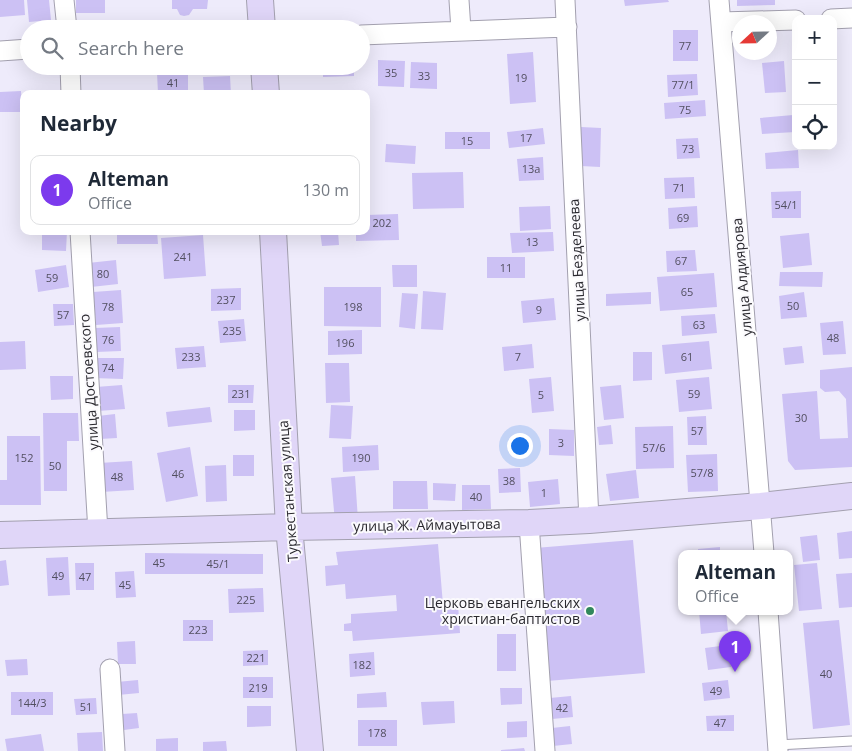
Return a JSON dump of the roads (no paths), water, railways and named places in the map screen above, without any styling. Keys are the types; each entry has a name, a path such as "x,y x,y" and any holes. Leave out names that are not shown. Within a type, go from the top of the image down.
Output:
{"street":[{"path":"64,0 66,20"},
{"path":"260,0 261,20"},
{"path":"459,0 461,30"},
{"name":"улица Безделеева","path":"565,0 590,520"},
{"name":"улица Алдиярова","path":"719,0 764,550"},
{"path":"837,19 852,18"},
{"path":"721,22 792,20"},
{"path":"370,35 567,27"},
{"path":"0,51 20,50"},
{"path":"71,75 72,90"},
{"path":"265,75 266,90"},
{"name":"улица Достоевского","path":"80,235 98,532"},
{"name":"Туркестанская улица","path":"273,235 289,527 310,751"},
{"name":"улица Ж. Аймауытова","path":"0,535 289,527 529,524 761,506 852,496"},
{"path":"529,524 545,751"},
{"path":"768,615 778,748"},
{"path":"110,669 115,751"}],"lane":[{"path":"778,748 852,741"}],"place":[{"name":"Церковь евангельских христиан-баптистов","path":"590,611"},
{"name":"Alteman","path":"735,672"}]}
